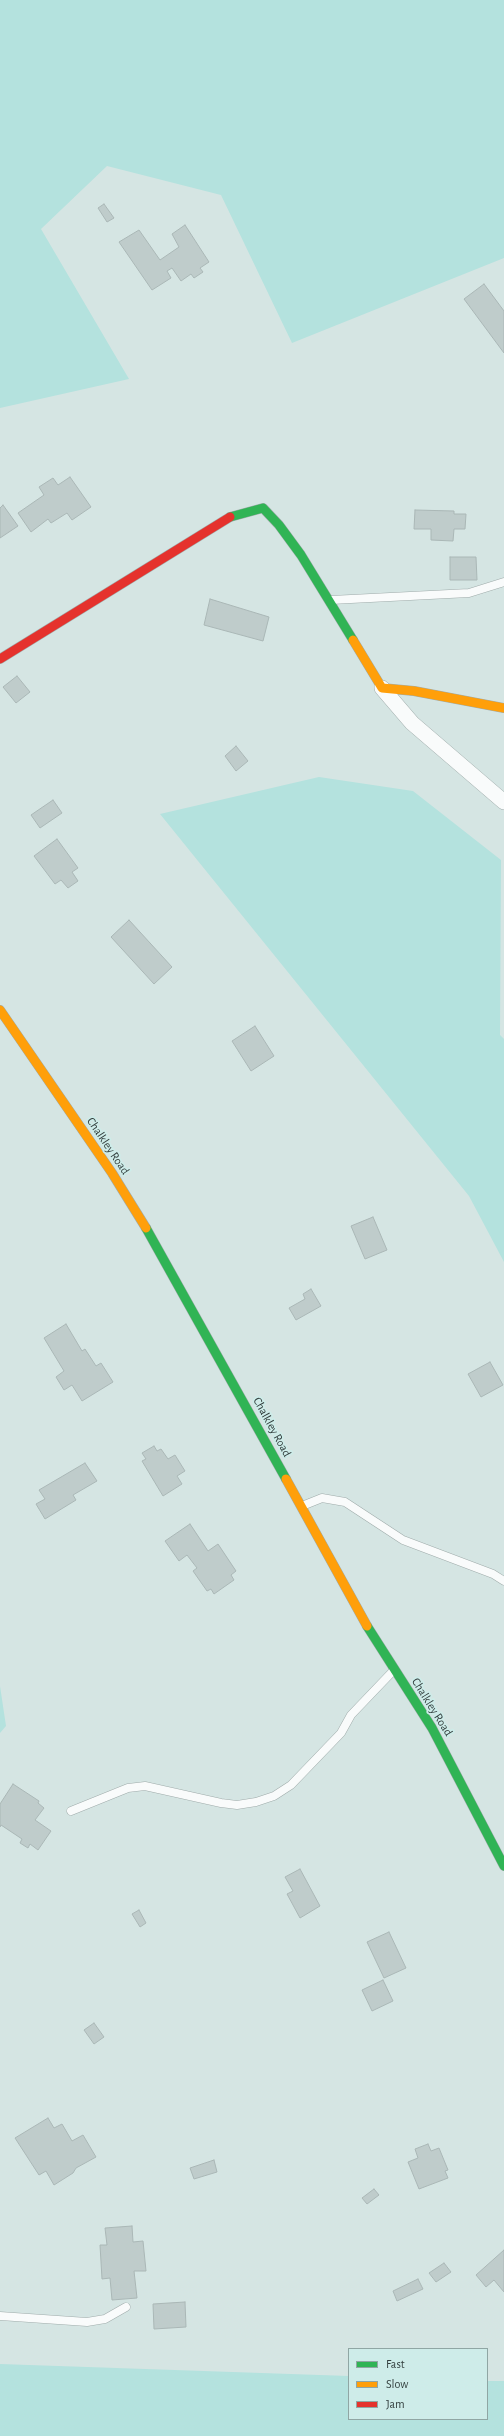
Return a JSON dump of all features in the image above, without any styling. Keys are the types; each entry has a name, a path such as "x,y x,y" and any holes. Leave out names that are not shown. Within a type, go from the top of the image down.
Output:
{"street":[{"path":"0,659 224,519 263,508 279,525 301,555 382,688 412,723 504,802"},
{"path":"382,688 414,691 504,708"},
{"name":"Chalkley Road","path":"0,1010 107,1166 160,1250 363,1619 432,1728 504,1866"}],"lane":[{"path":"329,601 469,593 504,582"},
{"path":"302,1506 322,1498 345,1502 403,1540 492,1574 504,1581"},
{"path":"71,1811 128,1788 145,1786 221,1803 237,1805 256,1802 274,1796 291,1785 341,1733 351,1715 394,1670"},
{"path":"0,2316 87,2322 105,2319 126,2307"}],"shaded area":[{"path":"0,0 504,0 504,258 292,343 221,195 107,166 41,229 129,379 0,408"},
{"path":"319,777 413,791 501,860 500,1035 504,1039 504,1262 469,1196 160,814"},
{"path":"0,1686 6,1726 0,1733"},
{"path":"0,2364 348,2376 348,2420 488,2420 488,2381 504,2381 504,2436 0,2436"}],"building":[{"path":"104,204 114,218 107,222 98,208"},
{"path":"185,225 209,262 200,268 203,272 194,278 191,274 181,281 172,268 167,271 171,278 152,290 119,242 139,230 160,260 179,247 172,234"},
{"path":"484,284 504,311 504,353 464,299"},
{"path":"70,477 91,507 72,520 67,513 51,523 48,519 31,532 18,513 44,495 39,487 53,478 58,485"},
{"path":"3,505 18,526 0,538 0,508"},
{"path":"415,510 454,511 454,514 466,514 465,529 454,529 453,541 431,540 431,529 414,529"},
{"path":"450,557 476,557 477,580 450,580"},
{"path":"210,599 269,617 263,641 204,625"},
{"path":"17,676 30,692 16,703 3,687"},
{"path":"236,746 248,761 236,771 225,756"},
{"path":"53,800 62,813 40,828 31,815"},
{"path":"57,839 78,868 72,872 78,881 68,888 61,880 55,884 34,856"},
{"path":"129,920 172,967 154,984 111,937"},
{"path":"255,1026 274,1056 251,1071 232,1041"},
{"path":"373,1217 387,1250 365,1259 351,1226"},
{"path":"311,1289 321,1306 296,1320 289,1308 305,1299 303,1294"},
{"path":"66,1324 82,1351 85,1349 96,1366 101,1363 113,1382 82,1401 72,1385 64,1390 56,1377 64,1371 44,1338"},
{"path":"490,1362 503,1385 481,1397 468,1374"},
{"path":"154,1446 157,1451 161,1449 168,1459 175,1455 185,1471 177,1476 182,1484 163,1496 142,1461 146,1459 142,1453"},
{"path":"85,1463 97,1481 73,1495 76,1500 45,1519 36,1504 45,1499 39,1490"},
{"path":"190,1524 208,1551 218,1544 236,1571 231,1575 234,1580 214,1594 211,1589 207,1591 193,1571 197,1568 187,1555 179,1561 165,1541"},
{"path":"13,1784 39,1801 38,1803 44,1808 35,1820 51,1831 38,1850 30,1844 28,1848 20,1843 22,1839 1,1825 0,1827 0,1804"},
{"path":"300,1869 320,1906 300,1918 287,1894 293,1891 285,1877"},
{"path":"139,1910 146,1923 140,1927 132,1914"},
{"path":"389,1932 406,1968 384,1978 367,1942"},
{"path":"383,1980 393,2001 372,2011 362,1990"},
{"path":"94,2023 104,2037 94,2044 84,2030"},
{"path":"48,2118 54,2128 62,2124 72,2141 83,2135 96,2157 76,2168 73,2173 54,2185 46,2171 39,2175 15,2138"},
{"path":"428,2144 431,2151 439,2148 448,2170 445,2171 448,2178 419,2189 408,2162 418,2158 415,2149"},
{"path":"214,2160 217,2172 194,2179 190,2168"},
{"path":"374,2189 379,2195 367,2204 362,2198"},
{"path":"132,2226 133,2242 143,2241 146,2271 134,2271 137,2298 112,2300 110,2278 102,2279 100,2245 107,2245 105,2228"},
{"path":"504,2250 504,2292 494,2280 486,2287 476,2275"},
{"path":"444,2263 451,2272 436,2282 429,2273"},
{"path":"418,2279 423,2289 397,2301 393,2291"},
{"path":"185,2302 186,2327 154,2329 153,2304"}],"traffic: fast":[{"path":"230,517 263,508 279,525 301,555 353,640"},
{"path":"146,1228 286,1479"},
{"path":"367,1626 432,1728 504,1866"}],"traffic: slow":[{"path":"353,640 382,688 414,691 504,708"},
{"path":"0,1010 112,1173 146,1228"},
{"path":"286,1479 367,1626"}],"traffic: jam":[{"path":"0,659 230,517"}]}
